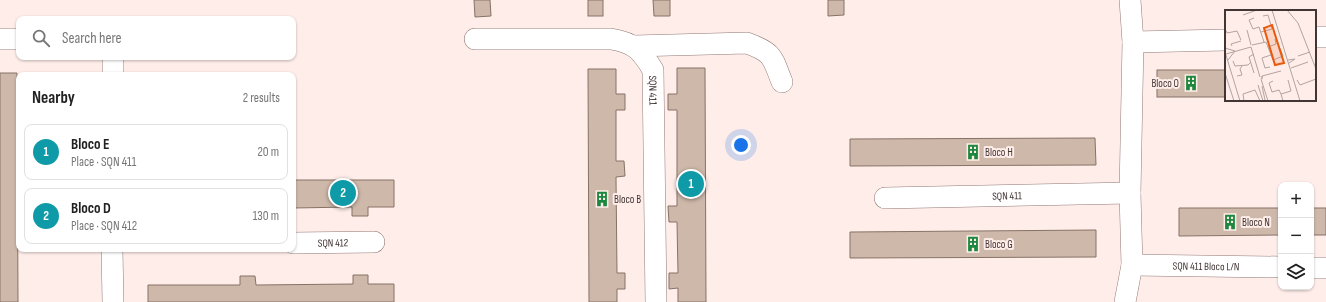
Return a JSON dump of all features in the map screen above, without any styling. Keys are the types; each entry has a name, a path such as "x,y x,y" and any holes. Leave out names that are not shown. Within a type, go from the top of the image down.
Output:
{"street":[{"path":"1125,302 1132,265 1130,193 1133,42 1130,0"},
{"path":"0,39 16,39"},
{"name":"SQN 411","path":"475,40 611,39 624,41 634,46 645,57 653,70 656,302"},
{"path":"1133,42 1225,40"},
{"path":"634,46 747,44 759,48 772,56 782,82"},
{"path":"113,60 113,72"},
{"name":"SQN 411","path":"885,198 1130,193"},
{"name":"SQN 412","path":"296,243 374,242"},
{"path":"112,252 113,302"},
{"name":"SQN 411 Bloco L/N","path":"1132,265 1278,267"},
{"path":"1314,268 1326,268"}],"building":[{"path":"474,0 490,0 491,16 475,17"},
{"path":"588,0 603,0 603,16 588,16"},
{"path":"653,0 670,0 670,16 654,16"},
{"path":"828,0 844,0 844,15 828,16"},
{"path":"677,68 705,68 706,302 678,302 678,288 669,289 669,273 678,273 677,222 669,222 668,206 677,206 677,110 668,110 668,94 677,94"},
{"name":"Bloco B","path":"588,69 616,69 616,94 625,94 625,110 616,110 616,161 624,161 625,176 616,177 617,273 625,273 625,289 617,289 617,302 589,302"},
{"name":"Bloco O","path":"1157,70 1225,70 1225,97 1157,97"},
{"path":"0,73 16,73 16,252 18,252 18,302 0,302"},
{"name":"Bloco H","path":"1095,138 1096,165 850,166 850,139"},
{"path":"296,180 394,180 394,207 368,207 368,216 352,216 352,207 296,208"},
{"name":"Bloco N","path":"1179,208 1278,208 1278,235 1179,236"},
{"path":"1314,208 1326,208 1326,235 1314,235"},
{"name":"Bloco G","path":"1096,230 1096,257 850,258 850,232"},
{"path":"353,275 368,275 368,284 394,284 394,302 148,302 148,285 240,285 240,276 255,276 256,285 353,284"}],"place":[{"name":"Bloco O","path":"1191,83"},
{"name":"Bloco H","path":"973,152"},
{"name":"Bloco E","path":"691,184"},
{"name":"Bloco D","path":"343,193"},
{"name":"Bloco B","path":"602,199"},
{"name":"Bloco N","path":"1230,222"},
{"name":"Bloco G","path":"973,244"}]}
